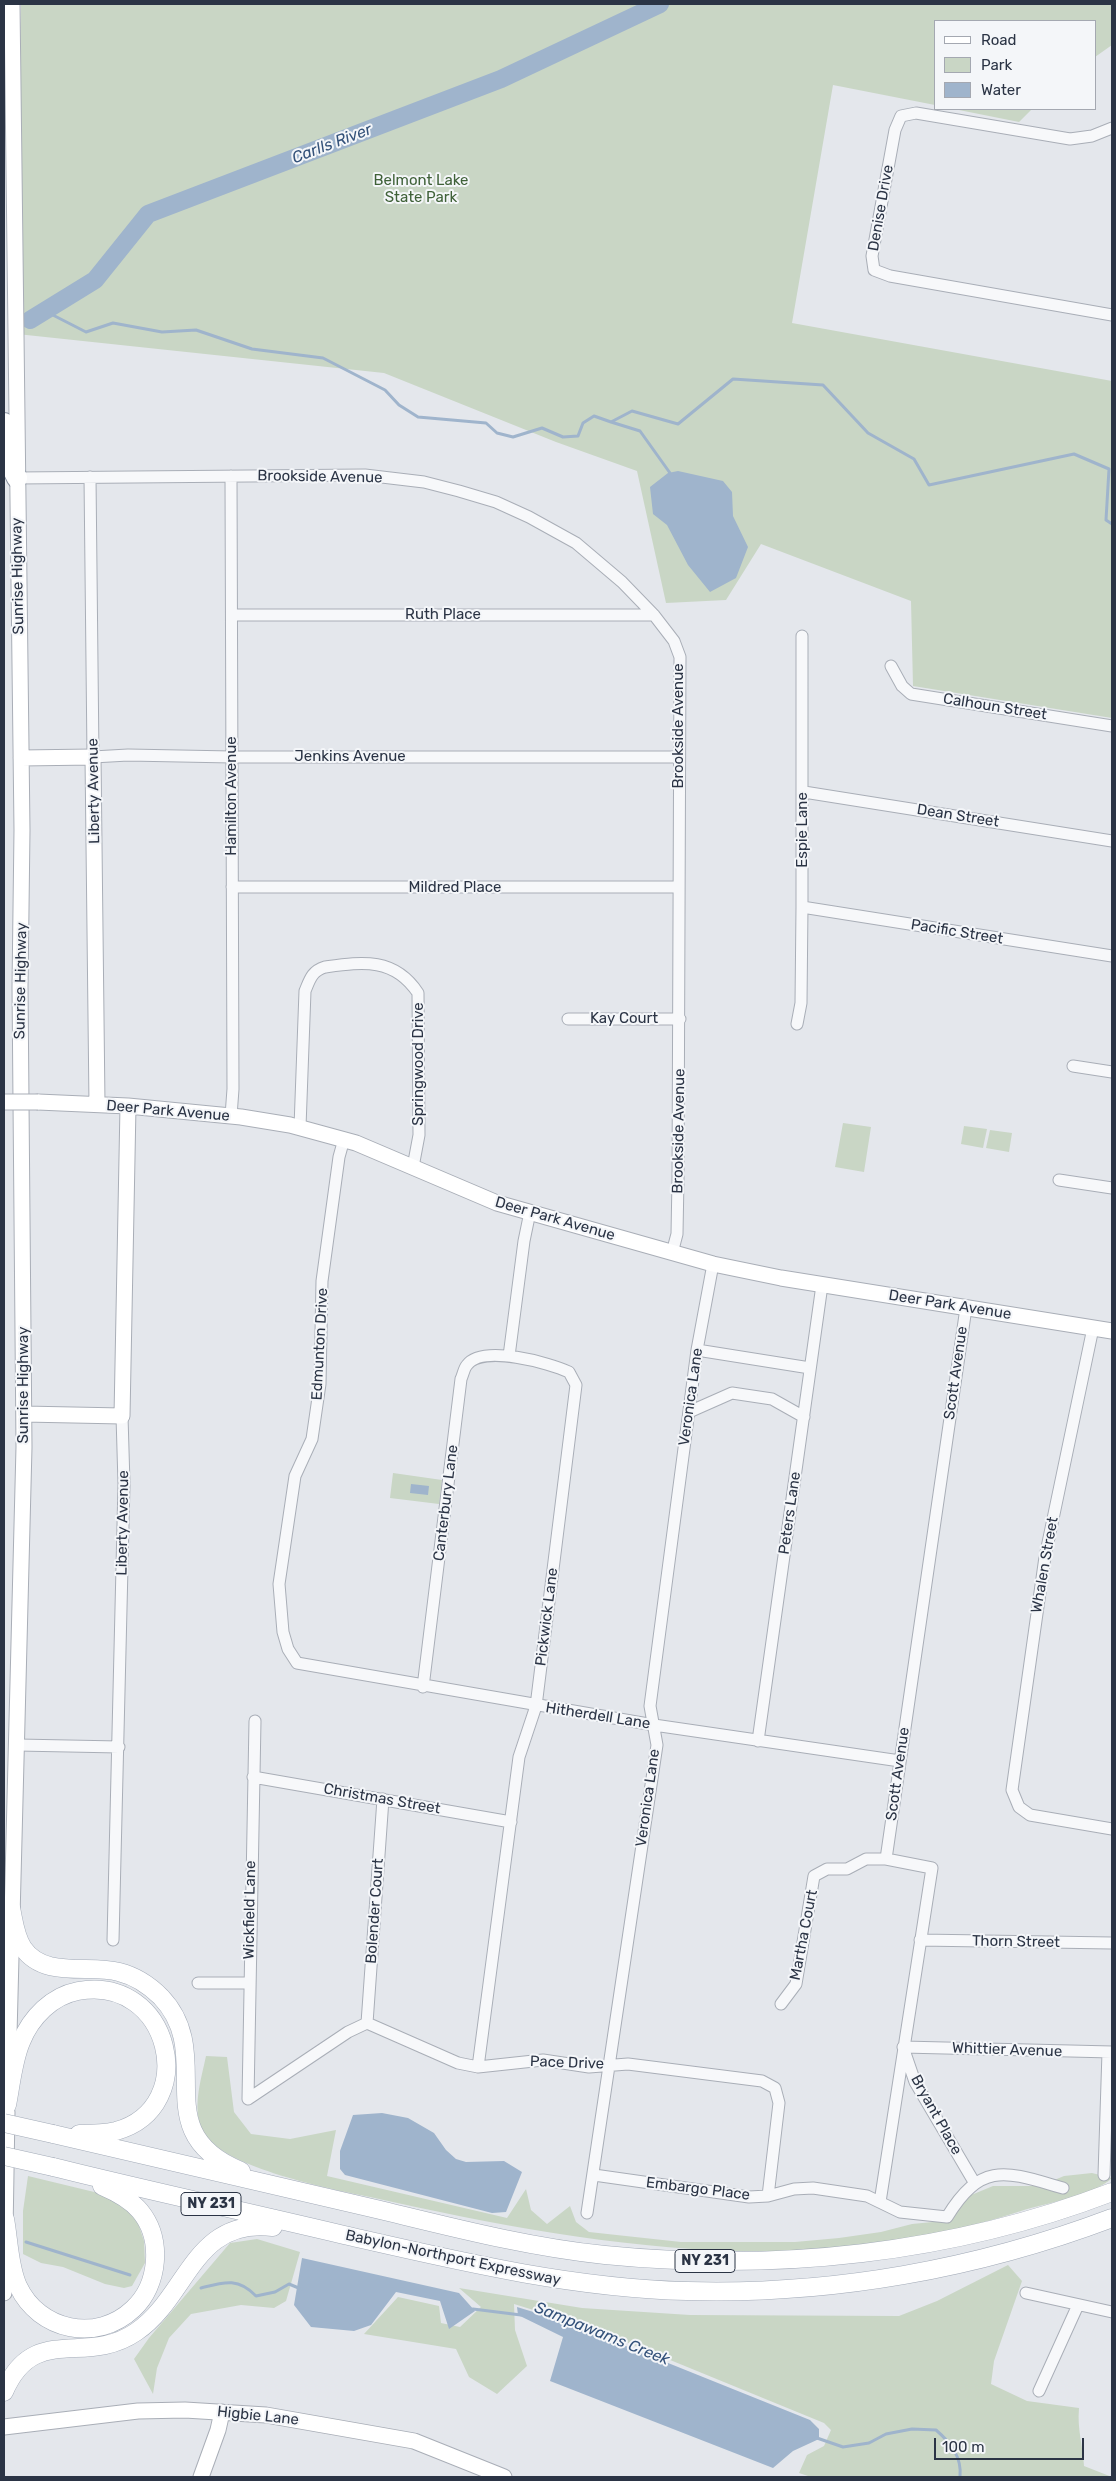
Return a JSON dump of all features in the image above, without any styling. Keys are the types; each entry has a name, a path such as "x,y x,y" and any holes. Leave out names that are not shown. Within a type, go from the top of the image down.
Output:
{"highway":[{"path":"4,423 9,462 17,478"}],"main road":[{"name":"Sunrise Highway","path":"4,2293 11,1908 18,1745 24,1414 20,1006 21,758 12,4"},
{"name":"Jenkins Avenue","path":"21,758 93,757"},
{"name":"Liberty Avenue","path":"93,757 97,1104"},
{"name":"Deer Park Avenue","path":"4,1102 128,1106 231,1116 300,1127 344,1139 481,1197 713,1264 822,1285 1112,1331"},
{"name":"Liberty Avenue","path":"122,1416 128,1106"},
{"path":"24,1414 122,1416"},
{"path":"11,1908 17,1937 26,1952 36,1960 57,1967 120,1972 146,1985 162,1998 174,2014 183,2034 186,2055 186,2107 190,2124 197,2140 209,2153 224,2163 284,2188"},
{"path":"7,2105 21,2041 32,2022 45,2007 70,1992 90,1989 110,1991 137,2003 156,2024 166,2053 164,2084 154,2102 143,2116 117,2130 98,2134 53,2134"},
{"name":"Babylon-Northport Expressway","path":"4,2123 493,2236 604,2255 714,2261 797,2260 906,2247 1013,2224 1112,2192"},
{"name":"Babylon-Northport Expressway","path":"4,2156 467,2264 568,2282 641,2289 742,2291 852,2283 917,2273 1015,2250 1112,2218"},
{"path":"5,2219 17,2285 36,2310 50,2320 73,2328 91,2328 118,2320 139,2303 149,2286 155,2260 152,2235 145,2218 134,2205 77,2173"},
{"path":"4,2392 18,2367 40,2352 57,2348 101,2348 123,2340 139,2331 157,2313 204,2250 226,2233 256,2225 345,2235"},
{"name":"Higbie Lane","path":"11,2426 131,2412 222,2412 279,2416 414,2441 500,2476"},
{"path":"201,2477 219,2427 222,2412"}],"street":[{"name":"Denise Drive","path":"1112,128 1092,136 1070,139 916,113 902,116 896,130 872,256 874,270 890,276 1112,315"},
{"name":"Brookside Avenue","path":"17,478 365,475 424,482 496,502 576,542 622,582 654,615 674,641 680,657 678,886 680,1019 677,1234 672,1253"},
{"name":"Hamilton Avenue","path":"231,476 231,1116"},
{"name":"Liberty Avenue","path":"90,477 93,757"},
{"name":"Ruth Place","path":"232,615 654,615"},
{"name":"Espie Lane","path":"797,1024 801,1003 804,792 802,636"},
{"name":"Calhoun Street","path":"891,666 902,686 911,694 1112,726"},
{"name":"Jenkins Avenue","path":"93,757 128,755 232,757 679,757"},
{"name":"Dean Street","path":"804,792 1112,841"},
{"name":"Mildred Place","path":"232,887 678,886"},
{"name":"Pacific Street","path":"802,907 1112,956"},
{"name":"Springwood Drive","path":"300,1127 305,991 311,975 316,970 325,967 357,963 377,963 388,968 413,986 419,998 419,1135 413,1167"},
{"name":"Kay Court","path":"568,1019 680,1019"},
{"path":"1073,1066 1112,1072"},
{"name":"Edmunton Drive","path":"297,1663 288,1648 283,1632 279,1584 296,1476 312,1439 315,1419 322,1370 324,1267 339,1158 344,1139"},
{"path":"1059,1180 1112,1188"},
{"path":"509,1356 524,1241 530,1212"},
{"name":"Veronica Lane","path":"587,2213 657,1745 650,1706 697,1350 713,1264"},
{"name":"Peters Lane","path":"758,1741 822,1285"},
{"name":"Scott Avenue","path":"886,1859 966,1308"},
{"name":"Whalen Street","path":"1093,1328 1046,1557 1012,1794 1016,1804 1022,1811 1034,1817 1112,1829"},
{"path":"697,1350 810,1368"},
{"name":"Canterbury Lane","path":"423,1686 461,1380 467,1364 479,1357 509,1356"},
{"name":"Pickwick Lane","path":"478,2067 519,1757 536,1706 576,1385 570,1372 557,1366 509,1356"},
{"path":"689,1412 732,1393 772,1399 804,1417"},
{"name":"Liberty Avenue","path":"113,1940 124,1484 122,1416"},
{"name":"Hitherdell Lane","path":"297,1663 536,1706 900,1761"},
{"name":"Wickfield Lane","path":"256,1722 248,1984 248,2099 348,2032 367,2023"},
{"path":"18,1745 119,1747"},
{"name":"Christmas Street","path":"254,1777 511,1822"},
{"name":"Bolender Court","path":"367,2023 383,1800"},
{"name":"Martha Court","path":"781,2004 796,1984 814,1876 827,1870 847,1869 866,1859 886,1859"},
{"path":"880,2202 902,2046 932,1868 886,1859"},
{"name":"Thorn Street","path":"920,1940 1112,1943"},
{"path":"198,1983 248,1984"},
{"name":"Pace Drive","path":"367,2023 458,2063 478,2067 543,2060 589,2067 628,2064 762,2081 775,2088 779,2103 768,2196"},
{"name":"Whittier Avenue","path":"902,2046 1110,2052"},
{"name":"Bryant Place","path":"902,2046 915,2082 974,2182"},
{"path":"1104,2175 1110,2052"},
{"name":"Embargo Place","path":"594,2175 749,2197 768,2196 794,2189 813,2188 867,2196 900,2212 947,2217 962,2194 974,2182"},
{"path":"974,2182 990,2176 1004,2175 1023,2177 1063,2188"},
{"path":"1026,2293 1112,2312"},
{"path":"1039,2391 1078,2305"}],"green space":[{"name":"Belmont Lake State Park","path":"21,4 1112,4 1112,45 1096,56 1096,20 934,20 934,105 833,85 792,323 1112,381 1112,718 913,686 911,601 761,544 726,600 666,603 637,471 556,442 384,373 17,334"},
{"path":"959,110 1031,110 1019,122"},
{"path":"843,1123 871,1127 864,1172 835,1167"},
{"path":"964,1126 987,1129 983,1148 961,1144"},
{"path":"990,1130 1012,1133 1009,1152 986,1148"},
{"path":"393,1473 442,1480 439,1504 390,1498"},
{"path":"206,2056 227,2057 234,2112 251,2134 290,2139 336,2130 327,2176 507,2218 526,2189 531,2210 547,2224 570,2206 576,2222 589,2232 681,2242 795,2242 839,2238 881,2232 912,2224 943,2221 964,2198 993,2186 1040,2186 1064,2176 1092,2173 1112,2178 1093,2190 981,2223 920,2238 842,2250 739,2251 692,2249 599,2240 507,2225 330,2189 256,2167 234,2157 217,2147 205,2135 198,2117 198,2096"},
{"path":"28,2176 119,2198 138,2223 144,2241 145,2263 132,2286 124,2288 105,2284 63,2267 41,2263 23,2254 23,2211"},
{"path":"257,2239 300,2252 286,2301 274,2308 241,2305 191,2314 169,2338 157,2368 153,2394 134,2359 149,2338 230,2243"},
{"path":"1008,2265 1022,2281 994,2361 991,2384 1027,2401 1079,2408 1084,2466 1112,2477 811,2477 799,2473 807,2455 824,2446 831,2430 824,2423 592,2328 514,2304 515,2330 527,2366 497,2394 469,2377 456,2349 364,2334 398,2297 439,2306 441,2323 460,2327 481,2307 459,2288 582,2308 690,2315 899,2316 937,2301"}],"water":[{"path":"678,471 723,481 732,492 733,516 748,547 736,578 710,592 688,565 667,525 653,514 650,487 668,473"},
{"path":"411,1484 429,1486 428,1495 410,1493"},
{"path":"382,2113 408,2118 434,2133 446,2150 456,2159 466,2162 504,2161 522,2172 506,2212 492,2213 345,2175 340,2169 340,2151 353,2115"},
{"path":"302,2258 459,2293 475,2311 449,2329 440,2301 396,2292 371,2325 354,2331 311,2327 294,2305"},
{"path":"517,2307 566,2322 810,2420 819,2429 819,2439 793,2451 773,2468 550,2381 563,2337 518,2315"}],"waterway":[{"name":"Carlls River","path":"30,320 95,280 148,214 501,79 660,4"},
{"path":"45,311 86,332 113,323 162,332 196,330 252,349 323,358 385,390 399,405 418,417 486,423 497,433 513,437 542,428 563,437 578,436 583,423 594,416 611,422 632,411 678,424 733,379 823,385 868,433 914,459 929,485 1074,454 1109,469 1106,520 1112,524"},
{"path":"611,422 640,431 670,473"},
{"name":"Sampawams Creek","path":"26,2242 130,2275"},
{"name":"Sampawams Creek","path":"201,2288 224,2283 237,2284 243,2286 256,2296 275,2292 289,2284 301,2289"},
{"name":"Sampawams Creek","path":"473,2309 521,2315"},
{"name":"Sampawams Creek","path":"817,2438 843,2447 869,2443 886,2434 912,2429 936,2430 954,2451 959,2463 960,2477"}]}
